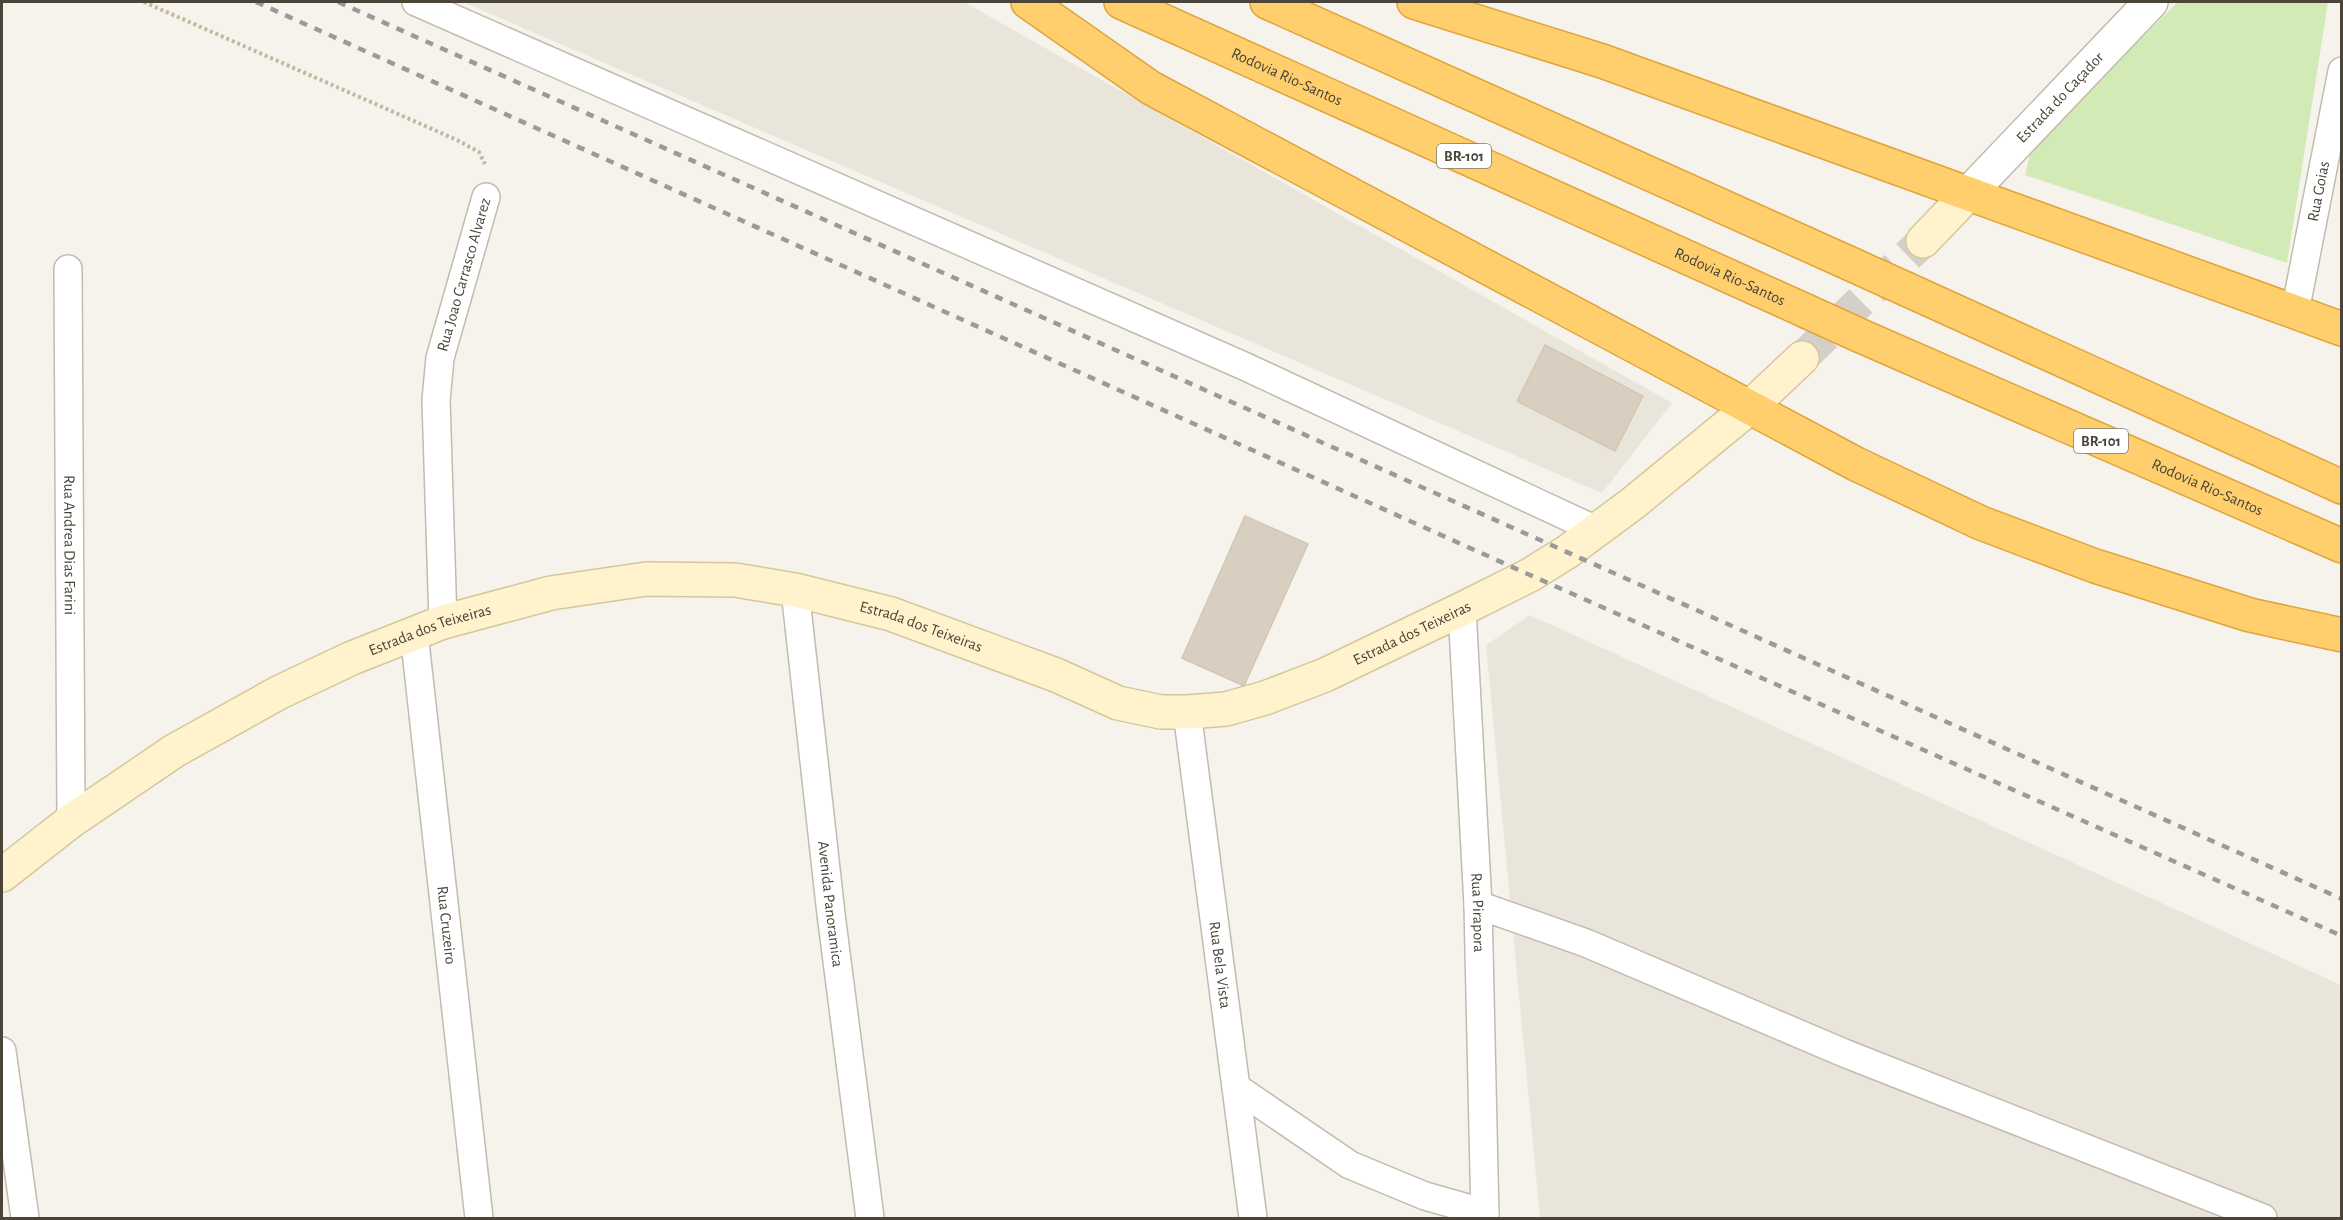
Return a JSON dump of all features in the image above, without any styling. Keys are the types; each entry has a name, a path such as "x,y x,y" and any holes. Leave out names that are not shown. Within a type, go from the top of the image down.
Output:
{"highway":[{"path":"1028,2 1151,88 1856,464 1981,523 2095,566 2250,615 2342,635"},
{"name":"Rodovia Rio-Santos","path":"1121,2 1861,336 2342,546"},
{"path":"1267,2 2342,487"},
{"path":"1414,2 1602,61 2342,329"}],"main road":[{"path":"1923,241 1970,193"},
{"name":"Estrada dos Teixeiras","path":"2,875 71,821 174,751 280,692 352,658 429,628 551,593 646,579 735,580 795,590 891,614 1056,675 1118,703 1161,712 1226,708 1295,687 1324,675 1530,574 1632,504 1749,408 1802,358"}],"street":[{"path":"416,2 1244,366 1596,530"},
{"name":"Estrada do Caçador","path":"1970,193 2151,2"},
{"name":"Rua Goias","path":"2295,312 2342,71"},
{"name":"Rua Joao Carrasco Alvarez","path":"429,628 436,400 441,358 486,197"},
{"name":"Rua Andrea Dias Farini","path":"68,269 71,821"},
{"name":"Avenida Panoramica","path":"795,590 831,914 870,1218"},
{"name":"Rua Pirapora","path":"1462,609 1478,905 1485,1216"},
{"name":"Rua Cruzeiro","path":"429,628 479,1218"},
{"name":"Rua Bela Vista","path":"1186,712 1253,1218"},
{"path":"1478,905 1586,943 1844,1053 2264,1218"},
{"path":"2,1051 25,1218"},
{"path":"1237,1088 1350,1165 1425,1196 1485,1216"}],"path":[{"name":"Rua Joao Carrasco Alvarez","path":"144,2 479,152 489,174 486,197"}],"shaded area":[{"path":"463,2 964,2 1672,403 1602,493"},
{"path":"1530,615 2341,985 2341,1218 1540,1218 1486,645"}],"green space":[{"path":"2178,2 2328,2 2287,263 2025,175 2032,146"}],"building":[{"path":"1545,345 1643,396 1615,451 1517,401"},
{"path":"1245,516 1308,544 1244,686 1182,658"}],"tunnel":[{"path":"1802,358 1923,241"}],"railway":[{"path":"256,2 1530,575 2342,936"},
{"path":"338,2 2342,899"}]}
